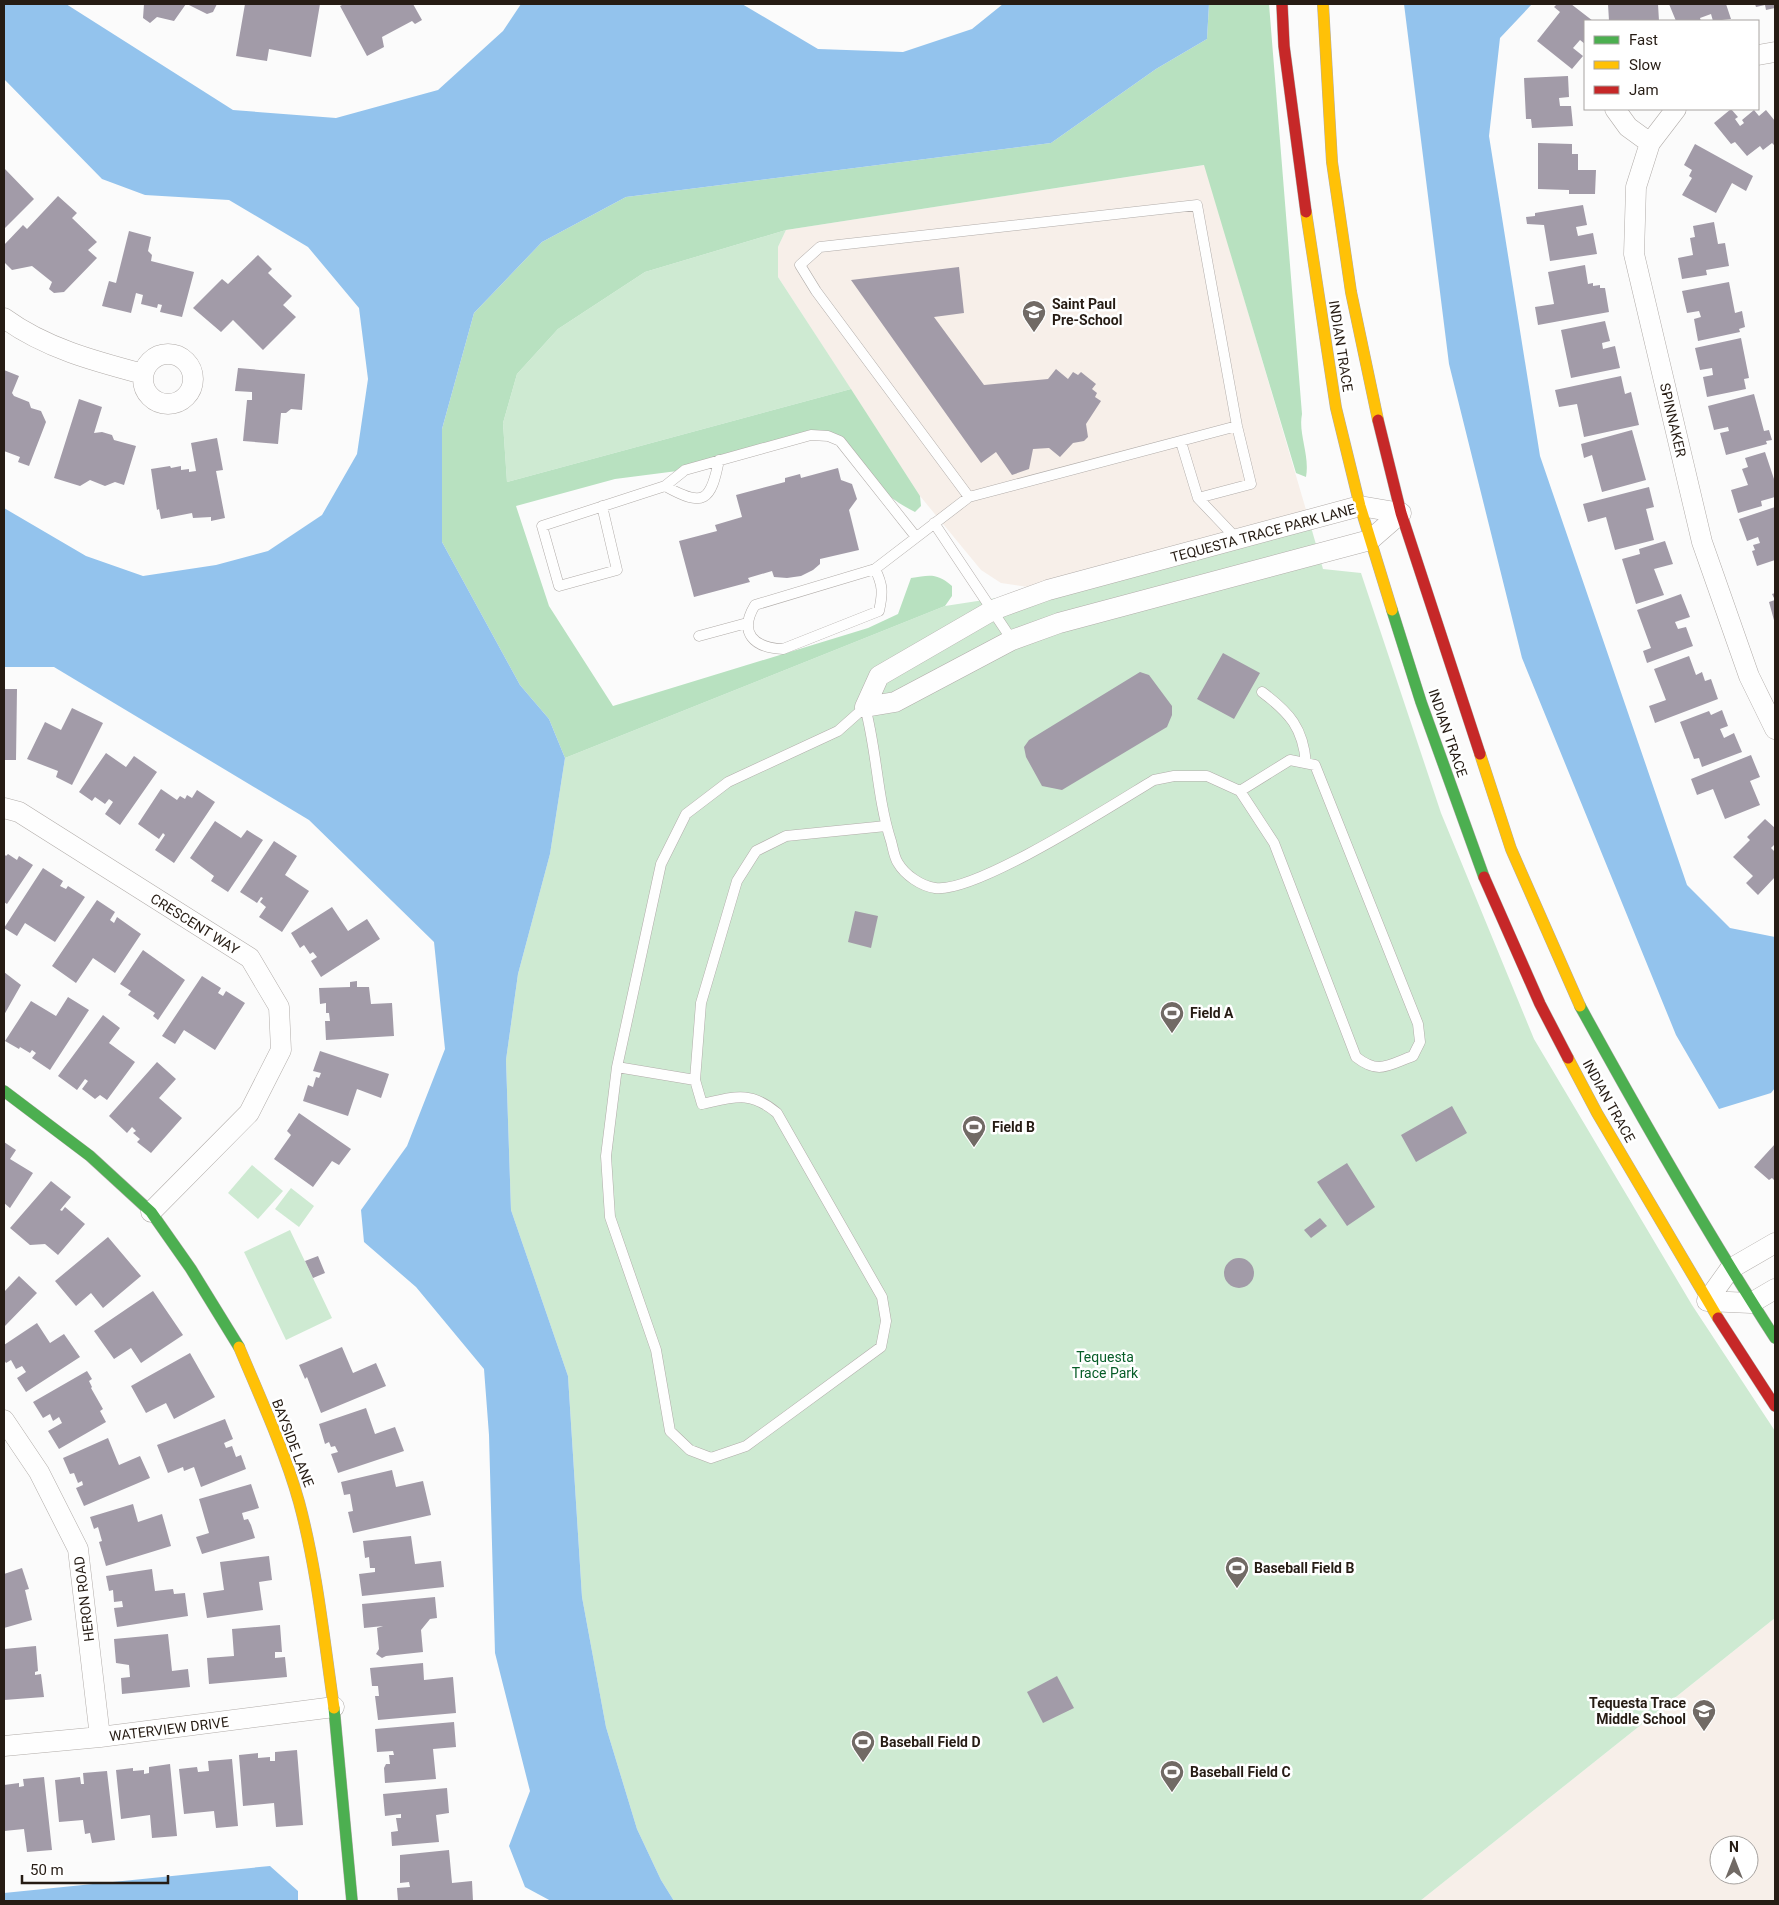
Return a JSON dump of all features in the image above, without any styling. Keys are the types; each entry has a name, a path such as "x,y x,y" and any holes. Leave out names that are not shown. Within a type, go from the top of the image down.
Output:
{"main road":[{"name":"INDIAN TRACE","path":"1282,4 1284,46 1317,292 1336,408 1360,506 1421,702 1477,860 1540,1004 1597,1113 1707,1301 1775,1406"},
{"name":"INDIAN TRACE","path":"1323,4 1332,162 1351,292 1379,427 1400,513 1481,760 1518,867 1576,999 1650,1134 1730,1269 1775,1338"},
{"name":"BAYSIDE LANE","path":"4,1092 90,1156 151,1212 191,1269 238,1345 272,1426 299,1502 316,1586 334,1707 352,1901"}],"street":[{"path":"1759,55 1775,52"},
{"path":"1616,110 1628,127 1650,144"},
{"name":"SPINNAKER","path":"1675,110 1650,144 1636,187 1634,254 1702,542 1749,676 1775,729"},
{"path":"4,318 26,334 92,361 143,374"},
{"name":"TEQUESTA TRACE PARK LANE","path":"865,707 879,676 993,610 1048,590 1360,506 1400,513"},
{"path":"865,707 895,702 1012,640 1059,623 1370,540 1400,513"},
{"name":"CRESCENT WAY","path":"4,808 19,812 250,958 279,1007 281,1050 249,1112 151,1212"},
{"path":"1707,1301 1730,1269 1775,1243"},
{"path":"1707,1301 1751,1303 1775,1289"},
{"name":"HERON ROAD","path":"4,1420 39,1472 78,1549 100,1737"},
{"name":"WATERVIEW DRIVE","path":"4,1746 100,1737 334,1707"}],"lane":[{"path":"969,497 816,291 800,265 820,247 1196,205 1237,426 1251,484 1198,498"},
{"path":"875,569 882,582 883,591 879,611 783,649 769,649 754,642 747,631 747,618 755,605 875,569 969,497 1237,426"},
{"path":"602,506 617,570 558,586 542,526 602,506 666,486 685,470 811,435 828,436 840,442 853,456 916,537"},
{"path":"1181,442 1198,498 1237,539"},
{"path":"666,486 694,500 703,497 710,492 715,483 719,460"},
{"path":"934,523 1012,640"},
{"path":"699,636 747,623"},
{"path":"1262,692 1283,708 1296,725 1305,745 1306,763"},
{"path":"886,826 786,836 756,851 737,881 701,1003 695,1080 702,1104 745,1096 756,1098 776,1113 882,1297 886,1321 881,1347 746,1446 711,1458 690,1450 670,1431 656,1350 610,1217 606,1156 616,1067 661,864 686,814 728,782 838,731 865,707 873,737 886,826 898,863 913,879 935,888 964,885 1028,854 1154,780 1174,776 1207,776 1240,792 1274,843 1356,1057 1373,1068 1381,1068 1413,1056 1420,1042 1418,1024 1315,765 1290,760 1240,792"},
{"path":"616,1067 695,1080"}],"shaded area":[{"name":"Saint Paul Pre-School","path":"1205,165 1309,520 1048,590 1001,583 981,570 920,496 778,277 778,247 786,230"},
{"name":"Tequesta Trace Middle School","path":"1775,1618 1775,1901 1420,1901"}],"green space":[{"path":"1209,4 1269,4 1302,414 1301,422 1307,469 1306,477 1296,473 1204,165 786,230 645,272 558,329 517,374 503,423 507,482 851,389 920,496 921,506 915,512 890,497 868,478 828,436 685,470 615,479 516,506 549,606 613,706 868,628 898,614 911,578 933,576 942,579 952,586 952,596 945,606 565,758 549,719 520,685 442,542 442,429 474,313 542,242 626,197 1051,143 1156,69 1207,39"},
{"path":"786,230 778,247 778,277 851,389 507,482 503,423 517,374 558,329 645,272"},
{"name":"Tequesta Trace Park","path":"1309,520 1323,569 1361,573 1441,813 1534,1039 1692,1305 1775,1431 1775,1618 1420,1901 674,1901 661,1880 637,1829 606,1727 582,1597 568,1376 511,1210 506,1060 518,974 550,854 565,758 945,606 1048,590"},
{"path":"252,1165 283,1191 258,1219 228,1193"},
{"path":"291,1188 314,1206 299,1227 275,1209"},
{"path":"290,1230 332,1318 286,1340 244,1252"}],"water":[{"path":"4,4 66,4 233,110 336,118 438,90 503,31 521,4 742,4 818,49 903,52 972,29 1003,4 1209,4 1207,39 1156,69 1051,143 626,197 542,242 474,313 442,429 442,542 520,685 549,719 565,758 550,854 518,974 506,1060 511,1210 568,1376 582,1597 606,1727 637,1829 661,1880 674,1901 551,1901 525,1887 509,1846 530,1791 495,1653 489,1435 484,1369 416,1287 364,1242 361,1210 407,1146 445,1049 434,942 309,820 54,667 4,667 4,508 86,556 143,576 216,565 268,551 322,515 357,454 368,379 359,308 308,247 229,200 145,195 102,179 4,79"},
{"path":"1404,4 1532,4 1500,38 1489,136 1540,456 1687,885 1730,928 1775,937 1775,1088 1771,1093 1719,1109 1676,1035 1522,658 1449,364"},
{"path":"270,1866 298,1891 298,1901 4,1901 4,1893"}],"building":[{"path":"144,4 186,4 174,21 157,17 150,23 143,18"},
{"path":"187,4 217,4 213,12 207,14"},
{"path":"245,4 320,4 311,57 269,49 267,61 236,56"},
{"path":"344,4 413,4 422,20 415,24 412,21 382,37 384,47 367,56 340,6"},
{"path":"1557,4 1571,4 1592,20 1584,20 1584,43 1580,40 1573,48 1583,56 1572,69 1537,41 1560,12 1554,7"},
{"path":"1608,4 1658,4 1659,20 1609,20"},
{"path":"1669,4 1726,4 1731,19 1713,20 1711,14 1700,18 1701,20 1676,20"},
{"path":"1755,4 1775,4 1775,8 1766,10 1765,5 1756,7"},
{"path":"1568,76 1569,97 1559,98 1560,106 1571,106 1573,126 1532,128 1531,119 1526,119 1524,78"},
{"path":"1732,110 1738,117 1735,119 1740,126 1744,123 1742,120 1754,110 1759,116 1766,110 1775,121 1775,146 1772,143 1763,150 1760,146 1747,156 1735,142 1731,144 1714,123"},
{"path":"1538,143 1572,144 1572,154 1578,154 1578,170 1596,170 1595,194 1569,194 1569,190 1538,189"},
{"path":"1695,144 1753,176 1746,191 1732,183 1716,213 1682,195 1692,178 1689,176 1692,170 1684,165"},
{"path":"4,168 34,199 4,229"},
{"path":"58,196 77,213 72,218 97,242 88,250 97,258 64,292 54,293 49,289 52,282 32,266 12,270 4,262 4,245 23,225 27,229"},
{"path":"1583,205 1587,225 1576,227 1578,236 1593,233 1597,254 1550,261 1544,225 1527,224 1526,217 1535,216 1535,213"},
{"path":"1714,222 1718,244 1725,243 1729,266 1706,270 1707,275 1682,279 1678,258 1693,255 1690,238 1695,237 1693,226"},
{"path":"129,231 151,237 148,251 152,255 151,261 194,272 182,317 160,312 162,305 158,304 157,308 141,304 143,295 136,293 131,313 102,306 109,281 116,283"},
{"path":"258,255 272,269 268,273 292,296 283,305 296,317 263,350 233,320 221,332 193,308 222,279 228,284"},
{"path":"1585,265 1588,284 1593,283 1593,286 1600,285 1600,288 1605,288 1609,312 1538,325 1535,307 1554,304 1548,272"},
{"path":"959,267 964,313 934,317 984,385 1048,379 1056,369 1068,379 1073,372 1078,375 1081,372 1096,384 1092,389 1097,393 1095,397 1101,401 1086,424 1088,437 1084,441 1073,443 1060,457 1049,448 1033,449 1029,469 1012,475 996,452 981,463 851,280"},
{"path":"1729,282 1735,313 1742,311 1745,327 1739,329 1740,332 1698,341 1694,319 1701,317 1699,311 1687,313 1682,291"},
{"path":"1605,321 1610,341 1602,343 1603,349 1615,346 1620,368 1571,378 1561,330"},
{"path":"1741,338 1749,378 1744,379 1746,389 1707,397 1703,377 1713,375 1712,368 1700,370 1695,348"},
{"path":"238,368 305,374 302,410 291,409 286,413 281,413 278,444 243,441 247,400 252,400 252,392 235,391"},
{"path":"4,370 19,376 12,393 14,396 29,402 31,408 41,411 46,422 29,466 18,462 20,457 4,451"},
{"path":"1621,376 1625,394 1631,392 1639,425 1584,437 1577,404 1559,407 1555,390"},
{"path":"1754,394 1764,431 1769,430 1772,440 1766,441 1767,444 1726,455 1720,433 1729,431 1728,427 1714,430 1708,406"},
{"path":"79,399 102,407 94,433 102,432 112,435 114,440 136,446 124,485 115,482 105,486 90,480 80,486 54,478"},
{"path":"1632,430 1646,480 1602,492 1592,455 1584,458 1581,444"},
{"path":"217,438 223,470 216,471 225,518 211,521 211,517 193,518 192,513 161,519 159,509 157,510 151,469 181,466 181,470 189,469 189,472 196,471 191,443"},
{"path":"1765,452 1775,482 1775,497 1761,501 1762,506 1738,513 1731,490 1748,485 1742,469 1748,467 1745,458"},
{"path":"838,468 841,480 852,484 857,499 849,510 859,550 820,559 820,564 801,576 774,577 772,571 748,578 750,582 694,597 679,541 717,531 715,525 742,517 736,495 785,482 785,478 800,474 801,478"},
{"path":"1649,487 1654,507 1646,509 1654,540 1615,550 1606,517 1588,522 1583,504"},
{"path":"1775,507 1775,560 1757,566 1752,551 1755,550 1753,545 1760,543 1758,537 1747,541 1739,519"},
{"path":"1665,541 1673,564 1654,569 1664,595 1636,604 1622,559 1640,554 1639,549"},
{"path":"1681,594 1690,617 1675,622 1678,629 1686,627 1693,646 1647,663 1643,651 1651,648 1637,610"},
{"path":"1775,600 1775,624 1769,602"},
{"path":"1223,653 1260,673 1234,719 1197,699"},
{"path":"1689,656 1696,675 1702,672 1705,681 1711,679 1718,699 1655,723 1649,706 1666,700 1654,669"},
{"path":"1140,672 1149,675 1172,706 1172,715 1167,727 1062,790 1042,786 1026,757 1024,747 1029,740"},
{"path":"4,689 17,689 16,760 4,760"},
{"path":"72,708 103,723 72,785 56,777 58,771 27,759 45,722 61,730"},
{"path":"1722,710 1728,726 1720,729 1724,738 1734,733 1742,752 1702,767 1699,758 1694,759 1680,722 1709,711 1711,715"},
{"path":"106,753 126,767 134,756 157,772 120,825 105,814 113,802 109,799 105,804 95,797 92,801 79,792"},
{"path":"1751,755 1760,777 1750,781 1760,805 1725,819 1713,789 1697,795 1691,779"},
{"path":"161,789 177,800 180,796 185,799 187,795 192,798 197,790 215,802 174,863 155,850 165,835 163,833 159,839 138,824"},
{"path":"1765,819 1775,828 1775,844 1771,848 1775,852 1775,877 1758,895 1746,883 1753,876 1733,857 1750,840 1747,837"},
{"path":"215,821 241,838 247,830 263,840 228,892 211,881 214,876 190,858"},
{"path":"274,841 297,856 285,875 309,891 282,932 259,917 266,907 260,902 263,898 261,897 257,903 240,892"},
{"path":"4,854 6,856 8,854 17,860 19,856 33,865 7,904 4,902"},
{"path":"43,868 63,881 60,886 66,889 68,886 85,897 55,942 25,923 17,936 4,928"},
{"path":"97,900 115,912 110,920 114,923 117,917 141,934 115,973 93,958 76,983 52,966"},
{"path":"332,907 348,931 367,919 380,939 321,977 311,961 317,957 313,952 310,954 304,945 300,948 291,933"},
{"path":"855,911 878,916 871,948 848,942"},
{"path":"143,950 185,980 158,1020 153,1016 155,1013 128,995 131,991 120,984"},
{"path":"4,972 21,985 4,1015"},
{"path":"202,976 221,988 218,993 223,996 226,991 245,1003 215,1050 184,1030 175,1044 162,1036"},
{"path":"357,981 357,987 369,987 371,1004 392,1003 394,1036 326,1040 325,1021 330,1021 329,1013 326,1013 326,1003 320,1004 319,988 350,987 350,982"},
{"path":"68,997 89,1010 50,1070 32,1058 36,1053 32,1050 30,1053 5,1041 31,1001 56,1016"},
{"path":"103,1015 120,1028 109,1043 135,1062 107,1100 100,1095 95,1099 82,1089 88,1081 85,1079 77,1090 58,1076"},
{"path":"320,1051 389,1074 381,1098 357,1089 348,1116 303,1101 308,1085 313,1087 316,1077 319,1078 321,1073 313,1071"},
{"path":"157,1062 176,1079 159,1098 182,1118 151,1153 137,1142 140,1139 133,1133 136,1131 132,1127 127,1133 109,1116"},
{"path":"1452,1106 1467,1133 1416,1162 1401,1135"},
{"path":"299,1113 351,1149 339,1165 332,1161 313,1187 274,1159 291,1135 287,1131"},
{"path":"4,1142 16,1150 10,1159 33,1173 10,1208 4,1203"},
{"path":"1775,1144 1775,1181 1772,1178 1769,1180 1754,1167"},
{"path":"1347,1163 1375,1207 1347,1226 1317,1182"},
{"path":"51,1181 71,1197 60,1210 62,1211 65,1207 85,1224 58,1255 45,1244 30,1245 10,1228"},
{"path":"1320,1218 1327,1226 1311,1238 1304,1230"},
{"path":"108,1237 141,1276 103,1308 91,1293 76,1306 55,1281"},
{"path":"318,1256 325,1273 313,1278 305,1261"},
{"path":"1239,1258 1245,1259 1253,1267 1253,1279 1245,1287 1239,1288 1233,1287 1225,1279 1224,1273 1225,1267 1233,1259"},
{"path":"19,1276 37,1293 4,1327 4,1292"},
{"path":"153,1291 183,1335 141,1363 131,1348 114,1359 94,1331"},
{"path":"37,1323 50,1343 64,1334 80,1357 26,1392 17,1378 26,1372 22,1366 16,1369 11,1360 6,1363 4,1360 4,1345"},
{"path":"342,1347 353,1373 376,1363 386,1386 321,1413 307,1377 305,1379 299,1365"},
{"path":"190,1353 215,1397 174,1419 166,1403 146,1413 131,1386"},
{"path":"87,1371 92,1379 89,1381 91,1388 103,1409 100,1411 106,1422 59,1449 48,1431 62,1423 59,1417 53,1421 50,1414 43,1418 33,1402"},
{"path":"366,1408 375,1434 395,1427 404,1451 338,1473 331,1454 338,1452 335,1446 331,1447 329,1442 325,1444 319,1424"},
{"path":"225,1419 233,1439 224,1443 226,1448 232,1446 236,1457 241,1455 246,1469 201,1487 194,1467 184,1471 183,1467 168,1473 157,1445"},
{"path":"108,1438 119,1465 140,1456 150,1478 84,1506 76,1488 83,1485 82,1481 78,1483 74,1473 70,1474 63,1458"},
{"path":"392,1470 396,1487 423,1481 431,1515 353,1533 348,1512 353,1511 350,1494 344,1495 341,1482"},
{"path":"251,1484 259,1508 242,1513 244,1520 248,1519 255,1538 202,1554 196,1537 209,1533 199,1499"},
{"path":"133,1504 138,1522 162,1514 171,1546 106,1566 99,1542 102,1541 98,1527 94,1529 90,1517"},
{"path":"411,1536 415,1564 441,1561 444,1587 362,1596 359,1574 375,1572 375,1568 370,1568 369,1557 365,1558 363,1541"},
{"path":"269,1556 272,1580 259,1582 263,1610 207,1618 203,1593 224,1590 220,1562"},
{"path":"22,1568 29,1589 25,1590 32,1620 4,1628 4,1574"},
{"path":"152,1569 155,1591 173,1589 174,1594 185,1593 188,1616 117,1627 114,1608 123,1607 122,1601 114,1602 113,1590 109,1591 106,1576"},
{"path":"435,1597 437,1618 430,1619 421,1630 423,1652 382,1658 376,1654 379,1649 377,1628 383,1626 364,1628 362,1604"},
{"path":"280,1625 282,1652 275,1652 275,1658 285,1657 287,1677 209,1684 207,1658 234,1656 232,1629"},
{"path":"168,1634 172,1671 188,1669 190,1687 122,1694 121,1678 130,1677 129,1665 116,1663 114,1639"},
{"path":"36,1646 38,1671 35,1672 35,1675 41,1674 44,1697 4,1700 4,1649"},
{"path":"423,1663 424,1680 453,1677 456,1713 378,1720 375,1696 379,1696 378,1686 372,1686 370,1668"},
{"path":"1057,1676 1074,1708 1043,1723 1027,1692"},
{"path":"454,1722 456,1747 433,1749 436,1779 385,1783 384,1768 386,1764 390,1764 389,1755 394,1755 393,1751 377,1752 375,1729"},
{"path":"297,1750 303,1825 276,1827 274,1803 243,1806 239,1755 258,1753 258,1758 270,1757 270,1761 275,1761 275,1752"},
{"path":"232,1759 238,1826 216,1828 214,1811 184,1814 179,1769 197,1767 198,1772 209,1771 208,1761"},
{"path":"170,1764 177,1836 152,1838 150,1815 121,1819 116,1770 133,1768 133,1771 144,1770 144,1774 149,1773 149,1767"},
{"path":"107,1771 115,1840 92,1843 90,1833 85,1834 83,1820 59,1822 55,1780 80,1777 81,1784 84,1784 83,1773"},
{"path":"44,1777 52,1850 27,1852 24,1829 4,1831 4,1785 19,1783 19,1787 24,1786 23,1779"},
{"path":"447,1788 449,1813 436,1815 439,1842 392,1846 391,1832 398,1831 396,1818 401,1818 401,1814 385,1816 383,1794"},
{"path":"449,1850 452,1883 472,1881 473,1901 398,1901 397,1888 410,1887 409,1882 400,1883 400,1855"}],"traffic: fast":[{"path":"1392,610 1421,702 1484,877"},
{"path":"1580,1006 1674,1174 1775,1338"},
{"path":"4,1091 90,1156 151,1212 191,1269 239,1347"},
{"path":"334,1708 352,1901"}],"traffic: slow":[{"path":"1323,4 1332,162 1351,292 1378,420"},
{"path":"1306,212 1336,408 1360,506 1392,610"},
{"path":"1480,754 1511,849 1580,1006"},
{"path":"1568,1058 1597,1113 1718,1318"},
{"path":"239,1347 279,1443 299,1502 315,1578 334,1708"}],"traffic: jam":[{"path":"1282,4 1284,46 1306,212"},
{"path":"1378,420 1401,513 1480,754"},
{"path":"1484,877 1540,1004 1568,1058"},
{"path":"1718,1318 1775,1406"}],"place":[{"name":"Saint Paul Pre-School","path":"1034,333"},
{"name":"Field A","path":"1172,1034"},
{"name":"Field B","path":"974,1148"},
{"name":"Baseball Field B","path":"1237,1589"},
{"name":"Tequesta Trace Middle School","path":"1704,1732"},
{"name":"Baseball Field D","path":"863,1763"},
{"name":"Baseball Field C","path":"1172,1793"}]}
